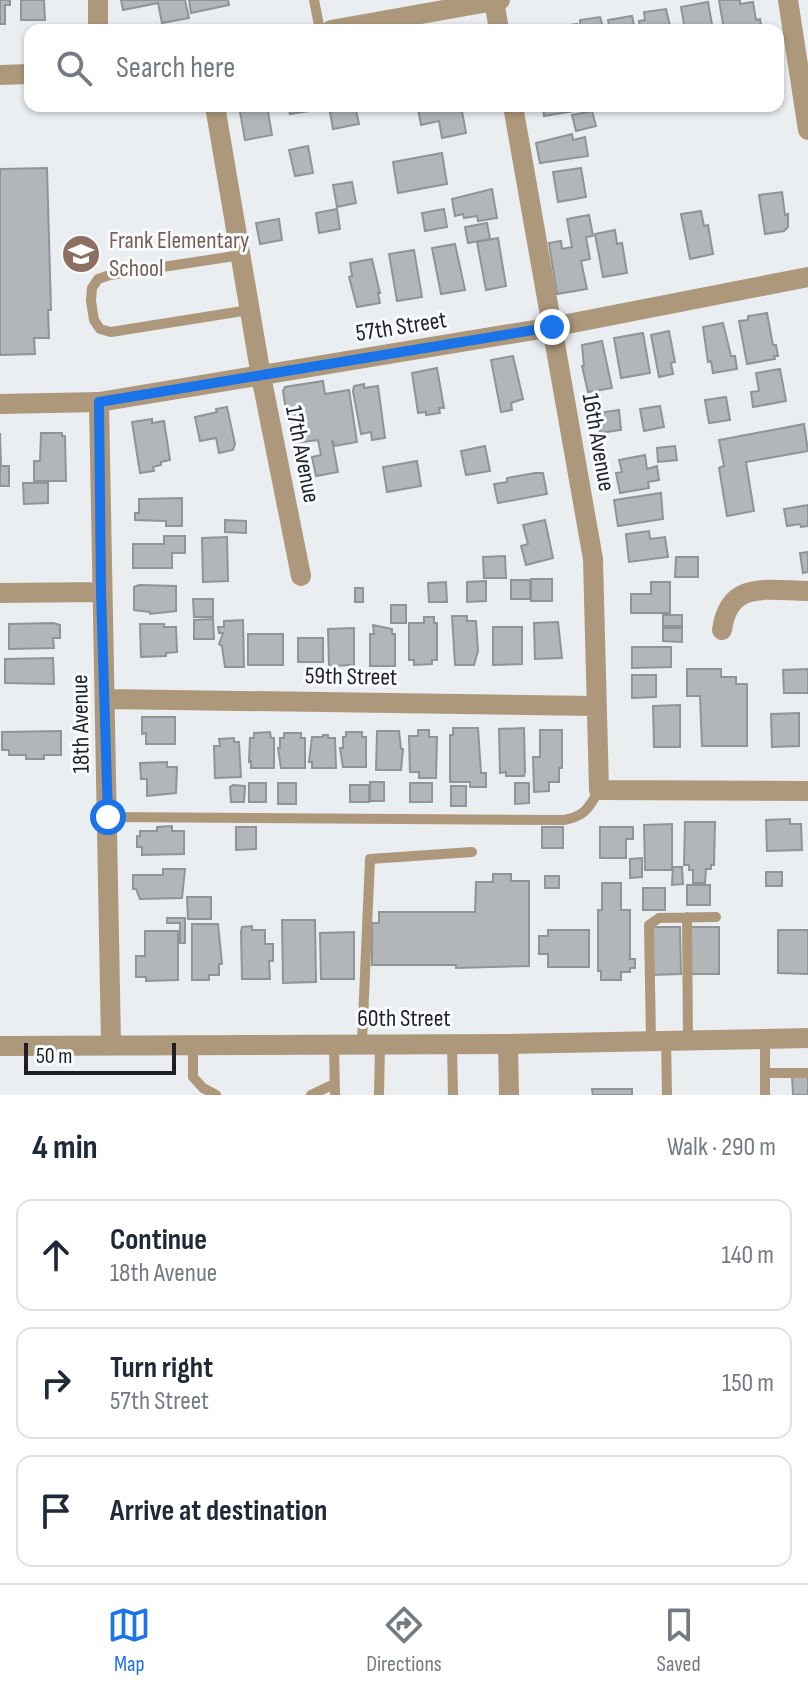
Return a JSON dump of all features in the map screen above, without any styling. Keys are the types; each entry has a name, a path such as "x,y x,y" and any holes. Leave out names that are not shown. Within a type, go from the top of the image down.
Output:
{"street":[{"path":"98,0 98,24"},
{"path":"364,24 496,0 498,24"},
{"path":"788,0 808,130"},
{"path":"0,75 24,74"},
{"name":"17th Avenue","path":"216,112 261,376 301,576"},
{"name":"16th Avenue","path":"514,112 593,559 599,790"},
{"name":"57th Street","path":"0,404 99,402 552,327 808,277"},
{"name":"18th Avenue","path":"99,402 111,1044"},
{"path":"722,630 724,614 737,596 751,591 808,591"},
{"path":"0,593 101,592"},
{"name":"59th Street","path":"106,699 595,706"},
{"path":"599,790 808,791"},
{"name":"60th Street","path":"0,1046 508,1044 808,1038"},
{"path":"508,1044 509,1095"}],"lane":[{"path":"314,0 319,24"},
{"path":"241,255 98,279 92,288 94,320 100,329 111,332 249,310"},
{"path":"108,817 564,820 580,817 586,812 599,790"},
{"path":"379,1095 371,1044 370,859 472,852"},
{"path":"687,917 688,1040"},
{"path":"667,1095 658,1041 649,925 659,918 716,917"},
{"path":"765,1039 765,1095"},
{"path":"193,1044 193,1077 203,1088 216,1095"},
{"path":"311,1095 334,1089 334,1044"},
{"path":"452,1044 453,1095"},
{"path":"765,1073 808,1073"}],"building":[{"path":"0,0 10,0 10,5 5,5 5,24 0,24"},
{"path":"21,0 44,0 45,20 21,20"},
{"path":"121,0 185,0 189,18 162,23 158,3 123,10"},
{"path":"189,0 228,0 229,5 191,13"},
{"path":"719,0 740,0 740,4 753,2 756,20 760,19 761,24 723,24"},
{"path":"708,2 712,24 684,24 681,7"},
{"path":"666,9 670,24 639,24 639,21 645,20 644,12"},
{"path":"632,16 634,24 609,24 608,20"},
{"path":"600,17 602,24 580,24 580,20"},
{"path":"240,112 268,112 272,135 245,140"},
{"path":"330,112 356,112 359,124 333,129"},
{"path":"419,112 462,112 466,133 442,138 439,121 421,125"},
{"path":"544,112 569,112 544,116"},
{"path":"592,112 596,126 576,131 572,115"},
{"path":"572,134 573,140 585,137 588,156 540,163 536,143"},
{"path":"308,146 313,173 295,176 289,150"},
{"path":"442,153 447,184 398,193 393,162"},
{"path":"47,168 49,338 34,338 35,354 0,355 0,169"},
{"path":"581,168 586,197 558,202 553,172"},
{"path":"352,182 356,203 337,207 333,185"},
{"path":"492,189 497,218 478,221 477,216 455,216 452,199"},
{"path":"782,192 788,227 784,231 765,234 759,195"},
{"path":"337,209 340,229 319,233 316,213"},
{"path":"444,209 447,227 425,231 422,213"},
{"path":"701,211 704,226 708,225 713,254 690,259 681,214"},
{"path":"589,215 593,236 586,237 590,259 581,261 587,289 557,294 549,243 561,241 562,249 572,247 567,219"},
{"path":"279,219 282,240 260,244 256,223"},
{"path":"487,223 490,239 468,243 465,227"},
{"path":"615,230 617,244 622,243 627,273 603,277 595,234"},
{"path":"498,238 506,286 486,290 477,242"},
{"path":"455,244 465,290 441,294 432,248"},
{"path":"414,250 422,297 397,301 389,254"},
{"path":"372,259 380,303 357,307 349,277 352,276 350,263"},
{"path":"767,313 778,356 747,364 739,321"},
{"path":"723,323 737,369 713,373 711,361 708,362 703,327"},
{"path":"669,331 675,362 671,363 673,374 659,377 651,335"},
{"path":"643,333 650,373 621,378 614,338"},
{"path":"602,341 612,388 588,392 582,366 582,345"},
{"path":"513,356 523,399 511,403 512,410 501,412 491,360"},
{"path":"437,368 444,408 439,408 440,413 418,413 412,373"},
{"path":"780,369 786,401 753,407 751,392 759,391 756,373"},
{"path":"323,381 325,394 349,390 357,442 335,446 332,440 338,472 316,476 312,457 321,455 318,440 295,443 292,417 287,417 283,391 285,387"},
{"path":"364,384 364,388 378,386 385,438 372,440 371,432 361,434 353,391 354,386"},
{"path":"726,397 730,420 709,423 705,400"},
{"path":"660,406 664,427 644,431 640,409"},
{"path":"227,407 235,444 233,450 219,453 216,438 200,441 195,417"},
{"path":"619,410 621,430 600,433 598,413"},
{"path":"152,419 152,423 164,421 170,460 153,467 154,471 140,473 132,422"},
{"path":"804,424 808,451 746,462 754,511 727,516 719,468 724,466 719,440"},
{"path":"0,433 1,466 9,466 9,486 0,486"},
{"path":"41,433 62,433 65,436 66,481 34,481 34,461 40,461"},
{"path":"485,446 490,471 466,475 461,451"},
{"path":"675,446 677,460 658,462 657,448"},
{"path":"645,455 647,469 657,466 659,480 648,482 649,488 620,493 616,473 622,472 619,460"},
{"path":"417,461 421,486 387,492 383,467"},
{"path":"543,473 547,494 498,503 494,484 507,482 507,478"},
{"path":"23,483 48,483 48,503 24,504"},
{"path":"661,493 663,519 618,526 614,500"},
{"path":"182,498 182,526 166,526 166,521 135,520 135,513 139,513 139,499"},
{"path":"808,505 808,526 787,526 784,509"},
{"path":"225,520 246,521 246,533 225,532"},
{"path":"545,520 553,558 526,565 521,546 528,544 523,525"},
{"path":"649,531 650,539 665,537 668,557 629,562 626,534"},
{"path":"164,536 185,536 185,553 172,553 172,568 133,568 133,544 164,544"},
{"path":"227,537 228,581 203,582 202,538"},
{"path":"808,552 808,572 803,573 800,553"},
{"path":"505,556 506,578 484,578 483,557"},
{"path":"676,557 698,557 698,577 675,577"},
{"path":"531,579 552,579 552,601 531,601"},
{"path":"511,580 530,580 530,599 511,599"},
{"path":"486,581 486,601 467,602 467,582"},
{"path":"446,582 447,602 429,602 428,583"},
{"path":"651,582 670,582 670,613 631,613 631,594 651,594"},
{"path":"176,586 176,611 150,614 134,610 134,587"},
{"path":"355,588 363,588 363,602 355,602"},
{"path":"193,599 213,599 213,617 194,617"},
{"path":"391,605 406,605 406,623 391,623"},
{"path":"663,615 682,615 682,626 663,626"},
{"path":"452,616 467,616 467,621 476,621 478,651 474,665 455,665"},
{"path":"424,617 434,617 434,623 437,623 437,660 432,660 432,664 414,665 414,660 409,660 409,623 424,623"},
{"path":"213,619 214,639 194,639 194,620"},
{"path":"243,620 244,667 225,667 219,644 223,633 219,633 218,627 224,627 224,621"},
{"path":"558,622 562,658 535,659 534,623"},
{"path":"9,624 60,625 60,638 53,638 54,648 9,649"},
{"path":"140,624 176,627 177,652 166,653 166,656 141,657"},
{"path":"373,625 392,629 392,634 395,634 395,666 370,666"},
{"path":"493,627 522,627 522,664 493,665"},
{"path":"354,628 354,665 329,666 328,629"},
{"path":"663,628 682,628 682,642 663,641"},
{"path":"248,634 283,634 283,665 248,665"},
{"path":"298,638 323,638 323,662 298,662"},
{"path":"632,647 671,647 671,667 632,668"},
{"path":"53,658 54,684 5,683 5,659"},
{"path":"687,669 721,669 721,677 736,677 736,684 747,684 747,746 702,746 700,696 687,696"},
{"path":"808,669 808,693 784,693 783,670"},
{"path":"632,675 656,675 656,697 632,698"},
{"path":"680,705 680,747 654,747 653,706"},
{"path":"799,713 799,746 772,747 771,714"},
{"path":"142,717 175,717 175,744 146,744 146,733 142,734"},
{"path":"453,728 478,728 481,773 486,773 486,787 470,787 470,782 450,782 450,735 453,735"},
{"path":"524,728 524,776 506,776 506,772 500,773 499,729"},
{"path":"418,730 429,730 429,737 437,737 436,778 419,778 419,772 410,772 409,736 418,736"},
{"path":"540,730 562,730 562,768 559,768 559,782 549,782 549,791 534,792 533,757 540,757"},
{"path":"61,731 61,755 26,759 26,755 9,755 9,750 2,750 2,732"},
{"path":"377,731 399,731 403,749 401,770 376,770"},
{"path":"270,732 271,738 274,738 274,768 251,768 250,738 254,738 254,733"},
{"path":"346,732 362,732 362,737 366,737 366,767 343,767 340,748 343,748"},
{"path":"284,733 301,733 301,738 305,738 305,768 281,768 278,748"},
{"path":"323,735 335,738 336,768 312,768 312,762 309,762 312,737"},
{"path":"234,738 234,742 239,742 241,777 215,778 214,746 220,746 219,739"},
{"path":"167,762 167,767 177,767 176,793 147,796 147,779 141,779 140,763"},
{"path":"370,782 384,782 384,801 370,801"},
{"path":"249,783 266,783 266,802 249,802"},
{"path":"278,783 296,783 296,804 278,804"},
{"path":"410,783 432,783 432,802 410,802"},
{"path":"515,783 529,783 529,803 515,804"},
{"path":"350,785 369,785 369,802 350,802"},
{"path":"245,786 244,802 231,802 230,787"},
{"path":"451,786 466,786 466,806 451,806"},
{"path":"790,819 790,824 801,824 802,850 767,851 766,820"},
{"path":"685,822 715,822 714,865 706,869 705,883 693,883 693,870 689,870 689,865 684,865"},
{"path":"672,824 672,870 645,870 644,825"},
{"path":"172,826 172,831 184,831 184,854 142,855 142,847 137,847 140,831 157,831 157,827"},
{"path":"236,827 256,827 256,849 236,850"},
{"path":"542,827 563,827 563,848 542,848"},
{"path":"600,827 633,827 633,839 626,839 626,858 600,858"},
{"path":"642,858 642,877 630,878 630,859"},
{"path":"673,867 682,867 683,884 672,885"},
{"path":"163,869 185,869 182,898 140,899 136,889 133,889 133,875 163,875"},
{"path":"766,872 782,872 782,886 766,886"},
{"path":"493,874 511,874 511,881 529,881 529,966 456,968 456,965 372,965 372,923 379,923 379,912 475,912 476,882 493,882"},
{"path":"545,876 559,876 559,888 545,888"},
{"path":"602,883 621,883 621,910 630,910 630,959 635,959 635,968 630,968 630,972 621,972 621,980 601,980 601,971 598,971 598,910 602,910"},
{"path":"687,885 710,885 710,905 687,905"},
{"path":"643,888 665,888 665,910 643,910"},
{"path":"187,897 211,897 211,919 188,919"},
{"path":"167,918 185,918 185,943 180,943 180,923 167,923"},
{"path":"282,920 315,920 316,982 283,983"},
{"path":"192,924 218,924 222,964 219,964 219,975 209,975 209,980 192,980"},
{"path":"252,926 252,930 265,930 265,944 273,944 273,961 269,961 270,979 242,979 241,932 242,927"},
{"path":"652,927 680,927 681,974 652,975"},
{"path":"689,927 719,927 719,974 689,974"},
{"path":"548,930 589,930 589,967 548,967 548,954 539,954 539,936 548,936"},
{"path":"778,930 808,930 808,974 778,973"},
{"path":"145,931 178,931 178,980 146,981 146,977 136,977 136,956 145,956"},
{"path":"354,932 354,979 321,979 320,933"},
{"path":"792,1076 808,1076 808,1095 793,1095"},
{"path":"592,1089 632,1089 632,1095 593,1095"}],"place":[{"name":"Frank Elementary School","path":"81,254"}],"route":[{"path":"108,817 99,402 552,327"}]}
